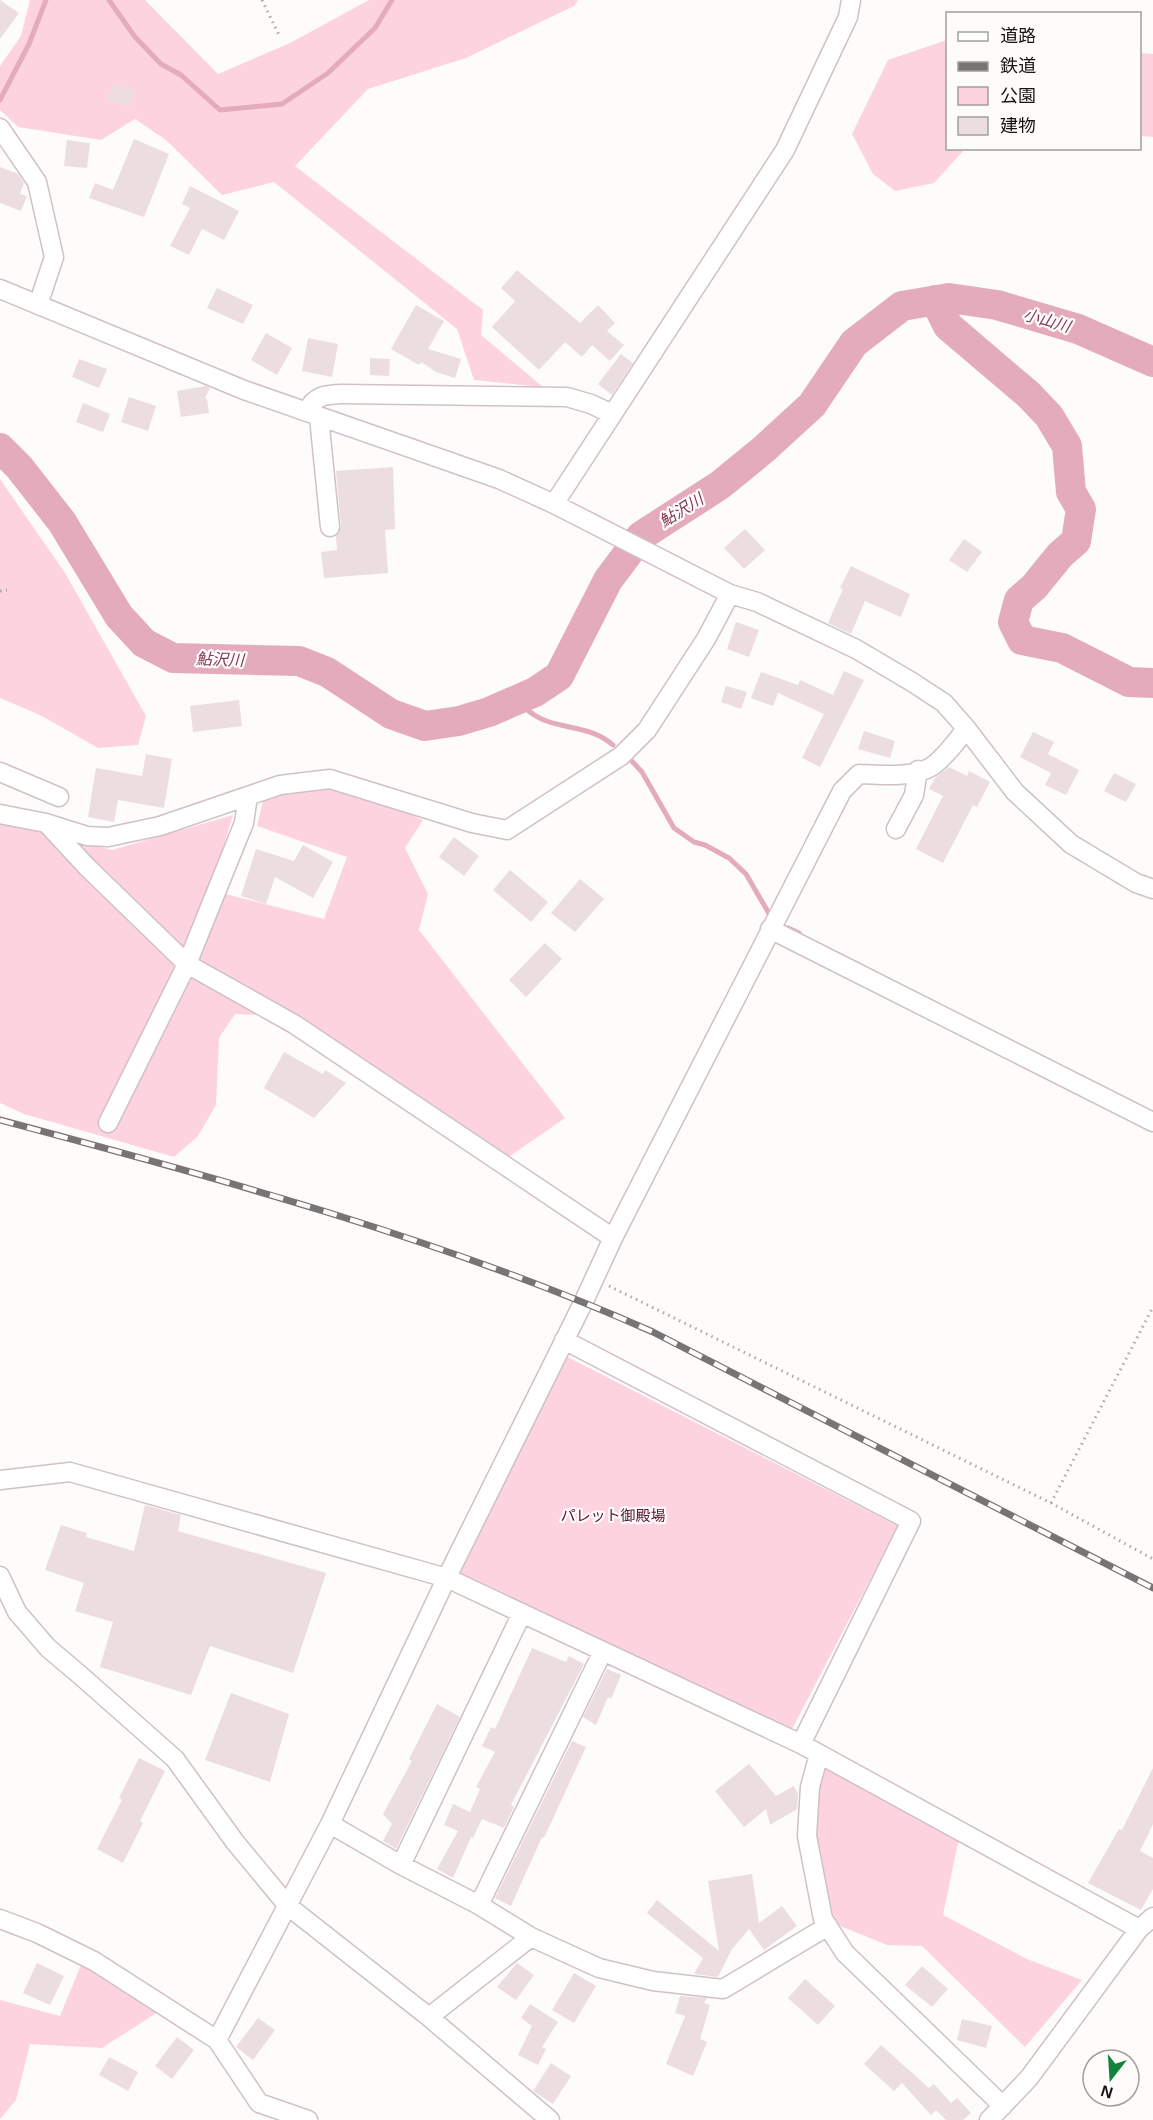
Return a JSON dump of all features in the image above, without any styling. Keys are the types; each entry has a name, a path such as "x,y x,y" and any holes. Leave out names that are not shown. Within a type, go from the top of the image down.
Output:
{"street":[{"path":"554,504 785,150 848,17 851,0"},
{"path":"0,129 37,182 54,257 38,305"},
{"path":"0,289 244,390 499,478 730,594 757,602 856,649 944,704 966,728 1015,792 1071,844 1136,883 1153,889"},
{"path":"330,527 312,403 321,395 567,397 591,404 612,414"},
{"path":"0,814 46,823 87,836 108,837 160,826 280,785 330,779 472,823 507,830 621,756 647,730 706,639 730,594"},
{"path":"217,2040 330,1824 613,1238 842,791 860,774 899,776 931,767 966,728"},
{"path":"896,829 914,795 918,770"},
{"path":"0,772 59,797"},
{"path":"108,1123 187,964 244,823 248,796"},
{"path":"46,823 87,867 187,964 294,1024 613,1238"},
{"path":"770,929 1153,1122"},
{"path":"564,1340 911,1521 801,1744"},
{"path":"0,1480 70,1472 447,1578 801,1744 1146,1923 1029,2078 989,2120"},
{"path":"0,1576 17,1612 48,1648 175,1759 235,1842 288,1906 429,2017 550,2120"},
{"path":"400,1865 522,1613"},
{"path":"479,1905 603,1651"},
{"path":"819,1754 810,1787 807,1836 823,1919 845,1953 1003,2106"},
{"path":"330,1824 400,1865 479,1905 531,1937 599,1968 653,1981 723,1989 828,1926"},
{"path":"0,1919 37,1933 94,1960 217,2040 259,2103 308,2120"},
{"path":"429,2017 531,1937"}],"path":[{"path":"262,0 279,34"},
{"path":"0,591 7,590"},
{"path":"594,1278 1051,1503 1153,1559"},
{"path":"1051,1503 1153,1307"}],"green space":[{"path":"30,0 145,0 218,74 290,43 369,0 578,0 574,6 466,58 368,89 295,166 483,310 481,335 543,387 474,380 457,329 274,182 222,195 166,140 135,119 101,140 18,127 0,110 0,66 21,36"},
{"path":"946,40 946,150 964,150 934,183 895,191 873,174 852,134 888,60"},
{"path":"1141,53 1153,54 1153,137 1141,136"},
{"path":"0,479 65,573 146,716 138,745 98,748 40,715 0,698"},
{"path":"342,784 423,820 405,848 428,894 419,930 565,1118 506,1159 360,1061 301,1017 235,1014 219,1038 216,1105 198,1136 174,1157 24,1114 0,1103 0,824 56,834 112,850 233,815 210,890 324,919 347,857 257,826 264,797"},
{"name":"パレット御殿場","path":"554,1350 898,1526 792,1729 449,1573"},
{"path":"819,1754 963,1833 957,1847 943,1915 1027,1959 1082,1980 1025,2047 922,1946 887,1945 823,1919 808,1815"},
{"path":"83,1960 158,2012 102,2048 30,2044 16,2100 0,2119 0,2000 60,2016"}],"building":[{"path":"0,0 19,13 0,39"},
{"path":"113,84 134,89 130,106 108,100"},
{"path":"134,139 169,154 144,217 89,198 95,183 113,190"},
{"path":"67,140 90,143 87,168 64,166"},
{"path":"0,167 18,174 24,183 20,194 27,196 21,211 0,203"},
{"path":"190,186 239,211 224,240 202,229 189,255 170,246 190,208 182,204"},
{"path":"517,270 580,323 598,305 615,323 607,331 624,345 610,361 592,345 582,357 565,342 539,370 492,327 515,301 501,288"},
{"path":"217,288 253,305 243,324 207,308"},
{"path":"416,305 444,321 428,349 461,359 455,378 436,372 421,362 419,365 391,349"},
{"path":"266,333 292,348 277,375 251,360"},
{"path":"308,338 338,344 332,377 302,371"},
{"path":"621,354 633,363 612,395 598,384"},
{"path":"370,358 390,359 389,376 370,375"},
{"path":"79,359 107,369 99,388 72,377"},
{"path":"206,386 210,388 205,398 209,413 181,417 177,391"},
{"path":"129,397 156,406 148,431 121,422"},
{"path":"83,403 110,414 103,432 76,422"},
{"path":"393,467 395,529 385,530 388,573 324,578 321,552 337,550 336,536 341,526 336,471"},
{"path":"745,529 765,550 744,569 724,548"},
{"path":"964,539 982,552 967,572 949,560"},
{"path":"851,566 910,594 901,617 865,601 851,634 828,623 843,589 840,588"},
{"path":"736,622 759,630 749,657 727,649"},
{"path":"844,671 864,680 820,767 802,758 824,714 778,693 773,706 751,698 761,672 798,685 800,680 833,695"},
{"path":"726,686 747,692 741,709 721,702"},
{"path":"239,700 242,726 193,732 190,706"},
{"path":"864,731 895,741 890,758 858,749"},
{"path":"1033,732 1054,742 1048,754 1079,770 1066,795 1045,785 1051,773 1020,757"},
{"path":"146,754 172,759 164,808 118,800 114,822 88,817 96,768 142,776"},
{"path":"949,767 967,776 969,771 990,782 977,807 973,805 943,863 916,849 943,796 929,789 935,778"},
{"path":"1114,773 1136,784 1126,802 1104,791"},
{"path":"454,837 479,856 464,876 439,857"},
{"path":"303,845 333,862 313,898 275,877 266,904 241,896 256,849 294,861"},
{"path":"510,870 548,902 531,922 493,890"},
{"path":"580,879 604,899 575,932 551,913"},
{"path":"545,943 562,959 526,997 509,980"},
{"path":"284,1052 323,1074 325,1070 346,1083 314,1118 264,1088"},
{"path":"145,1505 181,1515 178,1531 326,1573 293,1673 210,1646 191,1695 100,1667 113,1622 75,1611 84,1583 45,1570 61,1525 87,1533 86,1537 134,1551"},
{"path":"532,1648 566,1662 569,1656 584,1664 511,1805 514,1807 504,1828 482,1819 473,1838 471,1837 453,1878 437,1869 458,1831 444,1825 453,1804 470,1812 480,1789 476,1787 495,1752 482,1746 491,1727 495,1729"},
{"path":"607,1669 621,1675 596,1725 583,1717"},
{"path":"231,1693 289,1714 270,1782 205,1760"},
{"path":"437,1704 460,1717 396,1849 383,1841 392,1824 383,1814 412,1761 409,1759"},
{"path":"572,1741 586,1747 511,1906 495,1898"},
{"path":"139,1758 165,1771 140,1821 143,1823 123,1863 97,1849 122,1800 119,1798"},
{"path":"749,1764 776,1796 794,1786 798,1794 797,1809 770,1825 766,1809 744,1827 715,1791"},
{"path":"1153,1768 1153,1824 1140,1851 1153,1858 1153,1889 1141,1910 1088,1883 1119,1829 1122,1830"},
{"path":"752,1874 759,1923 782,1906 797,1926 764,1950 749,1929 732,1949 718,1977 694,1974 703,1958 647,1913 657,1900 719,1951 708,1881"},
{"path":"37,1963 64,1976 50,2005 23,1993"},
{"path":"517,1963 534,1975 516,2000 497,1987"},
{"path":"922,1966 948,1989 932,2007 905,1985"},
{"path":"574,1973 596,1986 574,2023 552,2010"},
{"path":"805,1979 835,2006 818,2025 788,1998"},
{"path":"680,1996 707,1998 704,2003 710,2005 700,2039 707,2042 693,2076 666,2064 685,2016 675,2013"},
{"path":"530,2004 558,2022 542,2047 546,2049 538,2065 518,2055 532,2026 521,2018"},
{"path":"258,2018 275,2030 253,2060 236,2047"},
{"path":"962,2019 992,2026 986,2048 957,2040"},
{"path":"177,2037 194,2050 172,2079 155,2066"},
{"path":"881,2045 929,2088 934,2084 951,2103 957,2098 971,2113 963,2120 946,2120 936,2110 931,2115 902,2083 894,2091 864,2064"},
{"path":"109,2057 138,2072 128,2091 99,2075"},
{"path":"551,2063 571,2076 553,2104 533,2091"}],"waterway":[{"path":"0,100 29,44 46,0"},
{"path":"109,0 135,37 161,64 181,75 220,110 282,104 328,73 375,28 392,0"},
{"name":"鮎沢川","path":"0,448 19,467 62,522 119,616 144,643 173,658 299,661 327,672 391,714 425,726 459,721 489,712 535,692 559,676 608,580 641,536 720,485 764,449 812,405 854,343 902,306 949,298 997,305 1078,329 1153,362"},
{"name":"鮎沢川","path":"935,300 948,326 1029,395 1049,416 1067,446 1071,492 1081,509 1076,541 1019,600 1013,622 1022,640 1062,648 1129,682 1153,683"},
{"path":"518,699 539,718 589,732 613,745"},
{"path":"629,758 642,772 674,828 694,842 705,845 729,858 746,874 771,917"},
{"path":"788,928 799,933"}],"railway":[{"path":"0,1120 331,1213 493,1268 574,1299 653,1332 1153,1588"}],"water label":[{"name":"小山川","path":"1047,320"}]}
